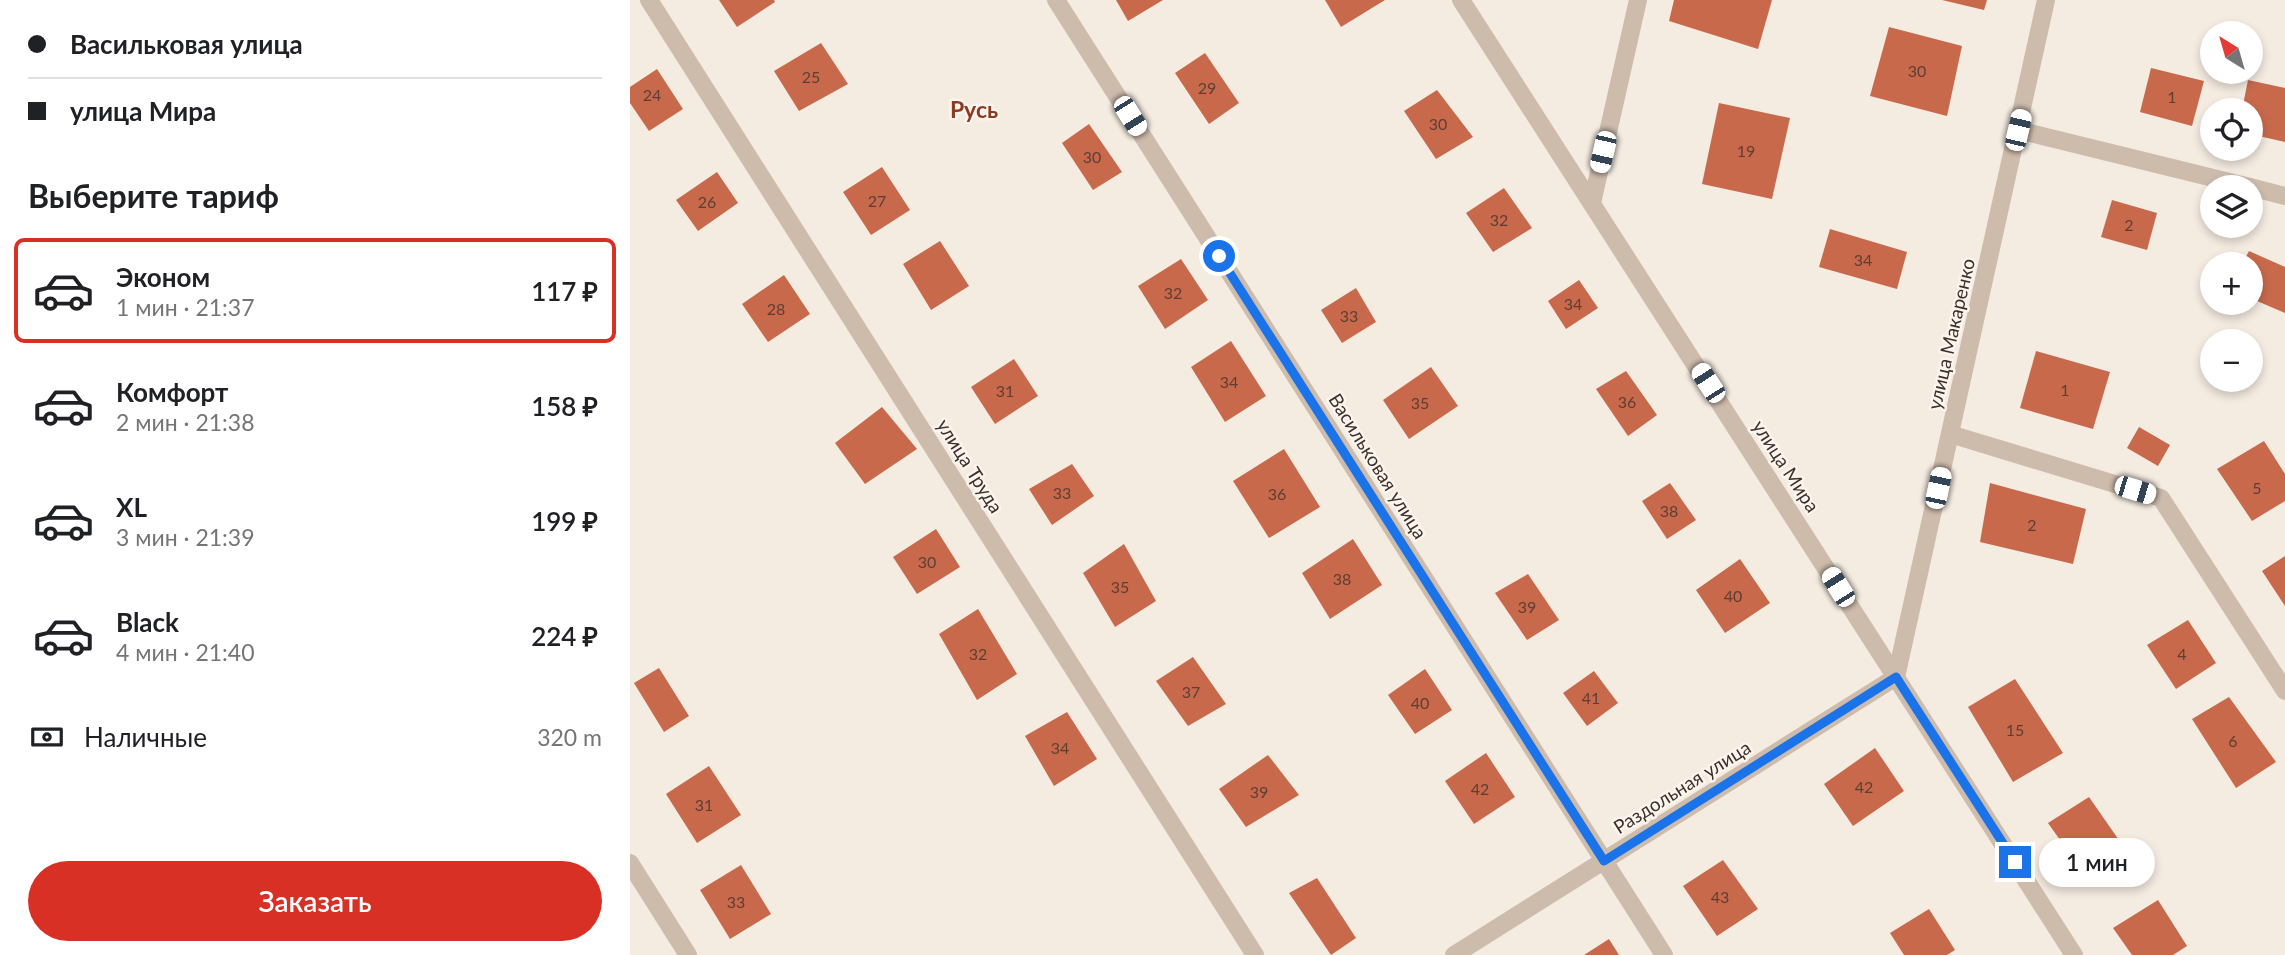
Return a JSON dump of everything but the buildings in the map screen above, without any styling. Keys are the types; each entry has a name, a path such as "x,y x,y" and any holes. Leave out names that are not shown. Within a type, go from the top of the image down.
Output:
{"street":[{"name":"улица Труда","path":"649,0 1255,955"},
{"name":"Васильковая улица","path":"1056,0 1664,955"},
{"name":"улица Мира","path":"1461,0 2074,955"},
{"path":"1592,203 1638,0"},
{"name":"улица Макаренко","path":"1896,677 2046,0"},
{"path":"2018,130 2201,175"},
{"path":"2263,190 2285,196"},
{"path":"1950,434 2161,498 2285,691"},
{"name":"Раздольная улица","path":"1454,955 1896,677"},
{"path":"630,863 688,955"}],"district":[{"name":"Русь","path":"974,110"}],"route":[{"path":"1219,256 1604,861 1896,677 2015,862"}]}
